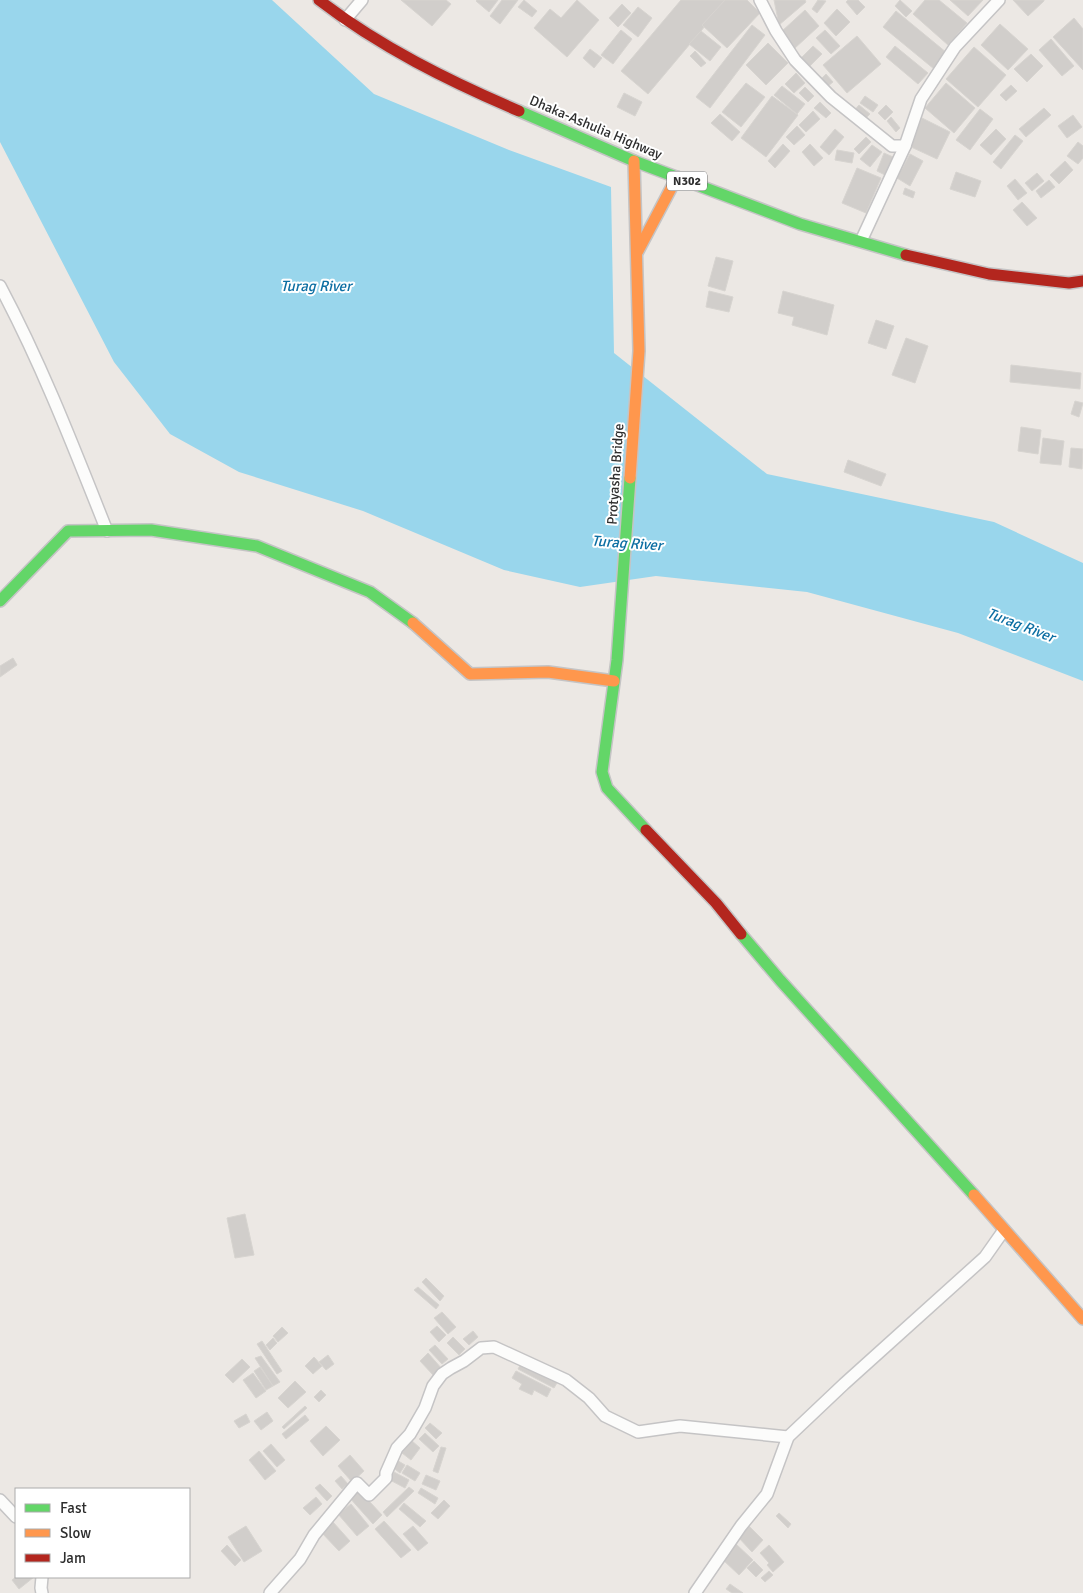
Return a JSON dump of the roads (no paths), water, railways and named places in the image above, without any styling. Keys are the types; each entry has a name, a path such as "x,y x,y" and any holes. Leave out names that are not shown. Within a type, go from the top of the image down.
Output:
{"main road":[{"name":"Dhaka-Ashulia Highway","path":"319,0 345,20 410,59 477,94 634,161 800,224 923,260 989,274 1069,283 1083,281"},
{"name":"Protyasha Bridge","path":"634,161 639,352 617,660 602,772 607,788 716,903 780,980 1083,1319"},
{"path":"637,253 677,177"},
{"path":"0,601 68,531 151,530 257,546 370,592 422,630 470,674 548,672 614,680"}],"street":[{"path":"345,20 362,0"},
{"path":"760,0 776,31 795,60 831,97 892,146 905,146"},
{"path":"862,241 905,146 921,99 955,47 999,0"},
{"path":"0,286 13,310 63,422 106,531"},
{"path":"695,1593 741,1526 767,1494 788,1437 844,1384 985,1258 1004,1230"},
{"path":"270,1593 300,1559 314,1535 357,1483 369,1495 386,1478 386,1473 398,1448 410,1434 425,1408 433,1386 442,1374 464,1361 480,1348 494,1347 566,1380 589,1398 604,1416 638,1432 680,1426 788,1437"},
{"path":"0,1500 15,1516"},
{"path":"42,1578 42,1593"}],"water":[{"name":"Turag River","path":"0,0 272,0 374,94 509,150 611,187 614,353 767,474 994,522 1083,563 1083,681 958,633 807,592 656,576 580,587 504,570 363,511 239,472 170,434 114,362 0,142"}]}
